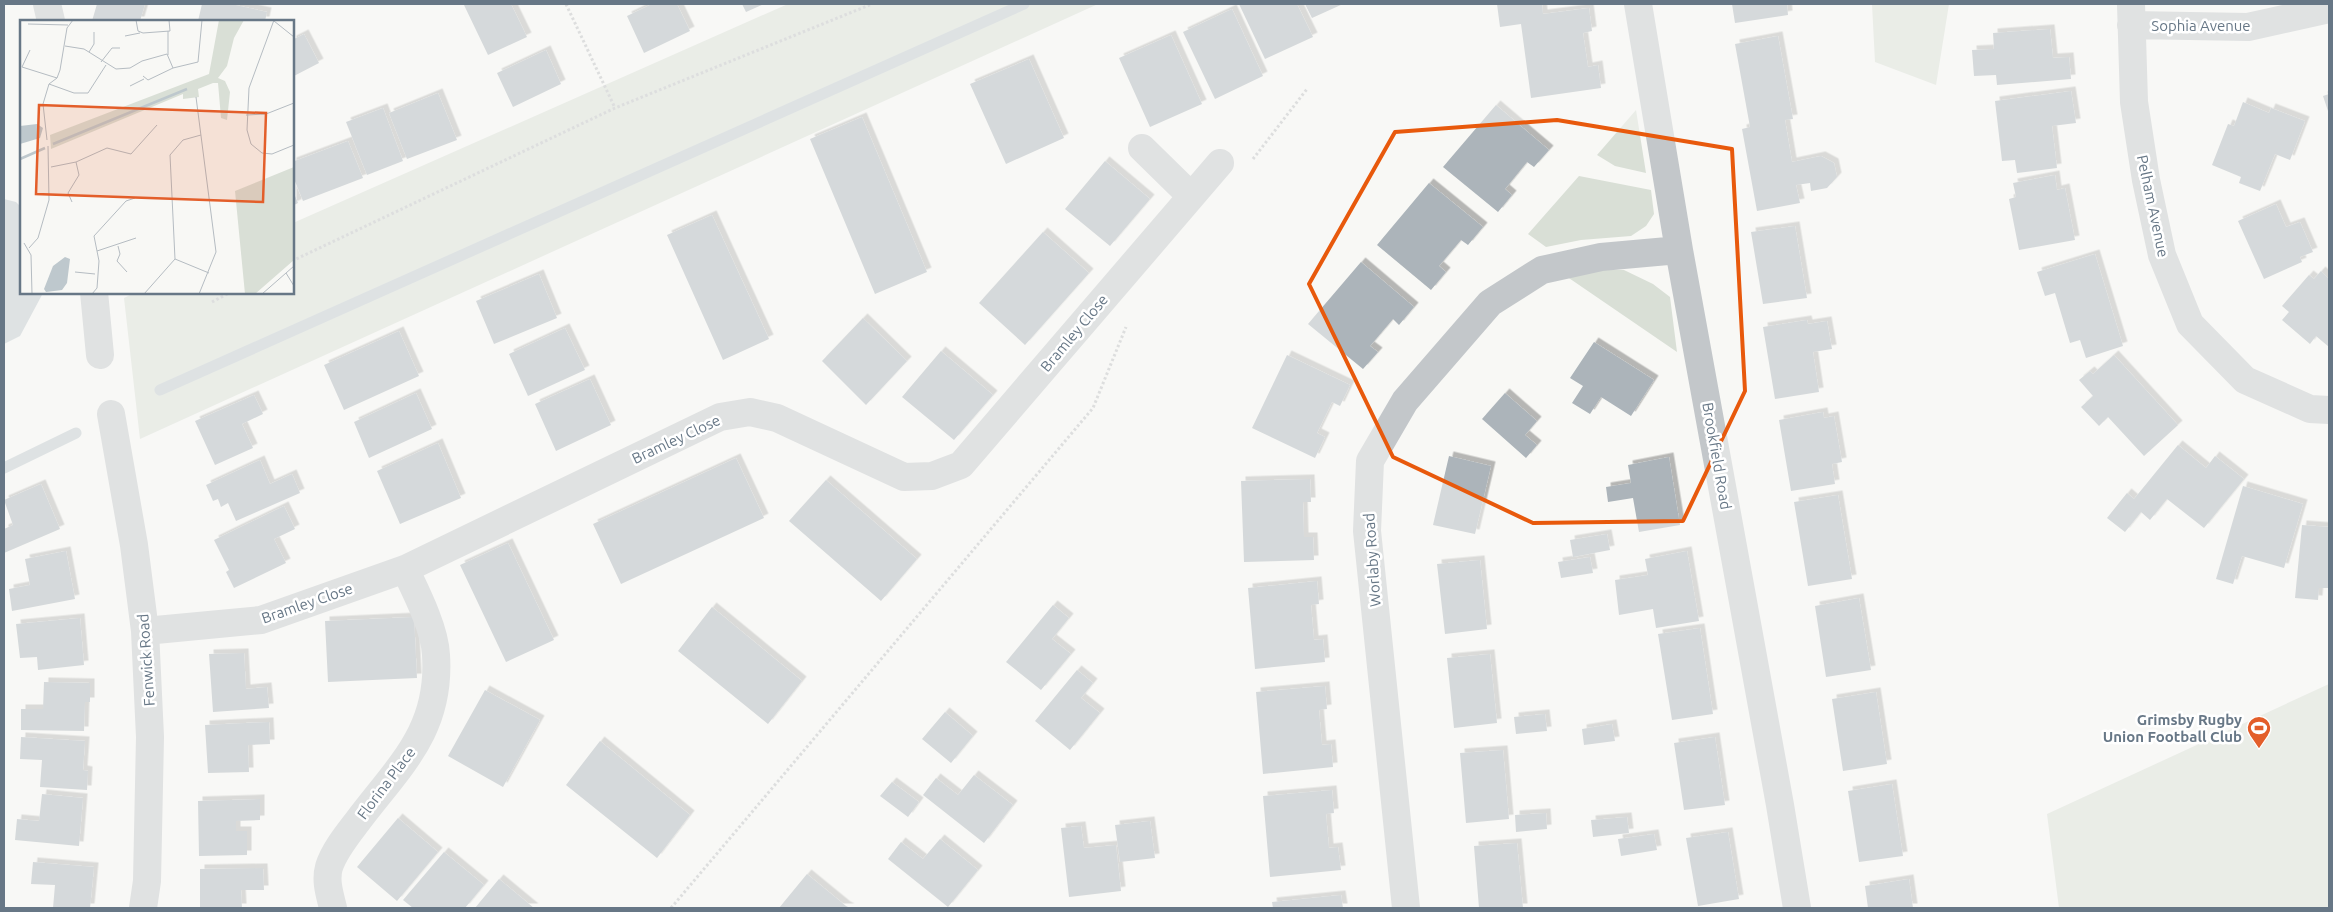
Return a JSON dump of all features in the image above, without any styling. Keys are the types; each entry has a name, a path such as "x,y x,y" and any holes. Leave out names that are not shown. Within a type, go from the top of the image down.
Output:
{"street":[{"path":"47,4 51,20"},
{"name":"Brookfield Road","path":"1638,4 1679,250 1797,908"},
{"name":"Sophia Avenue","path":"2131,14 2248,27 2329,9"},
{"name":"Pelham Avenue","path":"2131,14 2134,102 2146,180 2162,255 2190,324 2245,380 2310,409 2329,410"},
{"path":"1142,148 1191,196"},
{"name":"Bramley Close","path":"146,631 261,620 405,569 720,417 750,412 777,418 904,477 932,476 961,465 1220,163"},
{"name":"Worlaby Road","path":"1406,908 1367,531 1370,461 1405,401 1490,303 1542,270 1601,258 1679,250"},
{"path":"94,294 100,355"},
{"name":"Fenwick Road","path":"111,414 134,545 146,631 150,737 147,881 143,908"},
{"name":"Florina Place","path":"333,908 327,885 329,867 343,841 395,777 420,738 434,702 436,653 423,607 405,569"}],"path":[{"path":"566,4 615,108"},
{"path":"294,260 615,108 872,4"},
{"path":"1250,164 1306,89"},
{"path":"212,302 227,294"},
{"path":"671,908 1093,408 1126,327 1132,319"}],"highlighted area":[{"path":"1557,120 1732,149 1745,391 1683,521 1533,523 1393,457 1309,284 1395,132"}],"shaded area":[{"path":"788,4 1098,4 140,439 124,298 132,294 294,294 294,223"},
{"path":"1872,4 1949,4 1936,85 1875,62"},
{"path":"1636,110 1646,173 1615,166 1597,155"},
{"path":"1579,176 1651,190 1654,214 1646,226 1631,236 1581,240 1546,247 1528,234"},
{"path":"4,199 16,202 20,206 20,294 42,294 20,336 4,344"},
{"path":"1591,269 1624,270 1653,284 1670,297 1677,352 1563,274"},
{"name":"Grimsby Rugby Union Football Club","path":"2329,684 2329,908 2059,908 2047,814"}],"building":[{"path":"97,4 145,4 140,20 92,20"},
{"path":"202,4 231,4 267,12 265,20 198,20"},
{"path":"511,4 527,37 488,55 464,5"},
{"path":"652,4 677,4 690,31 644,53 627,16"},
{"path":"742,4 764,4 746,12"},
{"path":"1239,4 1297,4 1313,37 1265,59"},
{"path":"1305,4 1343,4 1312,18"},
{"path":"1497,4 1542,4 1543,14 1589,8 1592,31 1583,33 1588,67 1598,65 1601,88 1531,98 1521,24 1500,27"},
{"path":"1732,4 1787,4 1788,15 1735,23"},
{"path":"1232,9 1263,76 1215,99 1183,32"},
{"path":"2050,29 2053,58 2069,57 2071,79 1997,85 1996,75 1974,76 1972,50 1994,49 1993,33"},
{"path":"304,34 319,63 294,76 294,39"},
{"path":"1171,35 1202,104 1150,127 1119,58"},
{"path":"1778,36 1793,119 1785,120 1792,162 1821,156 1834,163 1837,177 1827,188 1811,191 1810,183 1796,185 1800,203 1757,211 1742,129 1750,127 1735,44"},
{"path":"546,50 561,84 513,107 497,73"},
{"path":"1029,59 1064,138 1006,164 970,84"},
{"path":"2071,91 2076,123 2052,126 2057,168 2017,173 2015,160 2002,161 1995,101"},
{"path":"438,93 457,140 407,159 389,113"},
{"path":"2329,94 2329,114 2323,96"},
{"path":"2243,102 2269,113 2271,108 2305,121 2290,160 2275,154 2260,191 2239,183 2241,177 2212,165 2228,124 2234,126"},
{"path":"1496,105 1549,150 1534,167 1527,162 1505,189 1512,195 1498,212 1443,167"},
{"path":"383,108 403,161 367,175 346,122"},
{"path":"862,117 927,272 875,294 810,139"},
{"path":"348,141 363,178 303,201 294,179 294,161"},
{"path":"1105,161 1150,199 1110,246 1065,209"},
{"path":"2055,175 2057,190 2065,188 2075,240 2019,250 2009,199 2016,197 2013,183"},
{"path":"1429,183 1483,227 1468,245 1461,240 1439,266 1446,272 1431,290 1377,245"},
{"path":"294,194 298,203 294,205"},
{"path":"2276,204 2286,227 2300,222 2313,252 2300,257 2302,262 2264,279 2238,221"},
{"path":"712,215 769,339 723,360 667,235"},
{"path":"1795,226 1807,298 1763,304 1751,232"},
{"path":"1043,232 1089,273 1025,345 979,303"},
{"path":"2095,254 2123,346 2086,358 2080,340 2070,343 2055,293 2045,296 2037,272"},
{"path":"1361,262 1414,307 1399,325 1393,319 1370,346 1378,352 1363,369 1308,324"},
{"path":"2321,271 2329,279 2329,347 2316,336 2310,344 2282,320 2289,312 2282,306 2309,275 2314,279"},
{"path":"539,274 557,318 494,344 476,301"},
{"path":"863,318 907,361 866,405 822,361"},
{"path":"1807,320 1808,324 1827,321 1832,349 1813,352 1819,392 1775,399 1763,327"},
{"path":"565,328 585,370 528,396 509,354"},
{"path":"399,331 419,376 344,410 324,365"},
{"path":"1594,342 1654,380 1631,416 1601,397 1590,414 1572,403 1583,386 1570,378"},
{"path":"941,351 993,395 954,440 902,397"},
{"path":"1287,355 1350,385 1340,406 1332,402 1317,433 1325,437 1315,458 1252,428"},
{"path":"2114,355 2178,425 2144,456 2108,417 2099,426 2081,407 2093,396 2079,380 2090,371 2093,374"},
{"path":"590,379 611,425 556,451 535,404"},
{"path":"416,393 432,429 369,458 354,422"},
{"path":"1505,393 1537,421 1525,435 1537,445 1526,458 1482,419"},
{"path":"254,395 263,414 242,424 253,448 215,465 195,421"},
{"path":"1823,412 1824,418 1834,416 1842,462 1832,464 1835,484 1791,491 1779,420"},
{"path":"438,443 461,498 400,524 377,471"},
{"path":"2178,445 2206,468 2215,456 2244,479 2204,528 2167,499 2150,520 2141,512 2125,532 2107,518 2127,493 2134,499"},
{"path":"1449,456 1491,466 1475,534 1433,525"},
{"path":"1669,457 1680,525 1639,532 1633,498 1608,502 1606,487 1631,483 1628,465"},
{"path":"736,458 764,518 621,584 593,524"},
{"path":"260,460 270,484 292,474 300,493 236,521 228,503 221,507 218,499 213,501 206,485"},
{"path":"1310,479 1311,502 1303,502 1304,537 1313,537 1314,560 1244,562 1241,481"},
{"path":"826,480 917,559 881,601 789,521"},
{"path":"41,484 60,529 4,553 4,529 13,525 4,500"},
{"path":"2243,486 2303,504 2284,568 2242,556 2233,584 2216,579"},
{"path":"1838,495 1852,579 1808,586 1794,502"},
{"path":"284,506 295,529 274,539 286,563 234,588 226,572 229,570 214,540"},
{"path":"2302,525 2329,527 2329,588 2319,588 2318,600 2295,598"},
{"path":"1607,534 1610,550 1573,557 1570,540"},
{"path":"508,543 554,640 506,662 460,565"},
{"path":"66,551 75,599 12,611 9,589 30,585 25,559"},
{"path":"1687,551 1699,621 1656,628 1653,609 1619,615 1615,580 1648,575 1645,559"},
{"path":"1590,557 1593,573 1561,578 1558,562"},
{"path":"1480,560 1487,629 1445,634 1437,564"},
{"path":"1317,581 1319,604 1311,605 1314,640 1323,639 1325,662 1255,669 1248,588"},
{"path":"1859,598 1871,670 1826,677 1815,606"},
{"path":"1053,605 1069,618 1052,639 1071,654 1041,690 1006,662"},
{"path":"712,607 802,681 768,724 678,651"},
{"path":"414,617 417,678 328,682 325,621"},
{"path":"80,618 84,665 38,670 37,657 20,658 16,624"},
{"path":"1700,628 1713,714 1672,720 1658,634"},
{"path":"244,653 246,689 267,687 269,708 213,712 209,654"},
{"path":"1490,654 1497,723 1454,728 1447,658"},
{"path":"1077,670 1093,683 1081,698 1100,713 1070,750 1035,721"},
{"path":"44,682 90,683 90,702 85,702 84,731 21,730 21,709 43,709"},
{"path":"1325,686 1327,709 1319,710 1322,745 1331,744 1333,767 1263,774 1256,692"},
{"path":"485,690 540,720 503,787 448,756"},
{"path":"1876,692 1887,764 1843,771 1832,699"},
{"path":"945,712 973,736 951,763 922,739"},
{"path":"1545,714 1547,731 1516,734 1514,717"},
{"path":"269,722 270,744 248,745 249,772 208,773 205,725"},
{"path":"1612,724 1615,741 1584,745 1582,729"},
{"path":"21,737 85,741 83,770 88,771 87,790 40,787 42,760 20,759"},
{"path":"1715,737 1725,805 1684,810 1674,743"},
{"path":"600,741 690,815 657,858 566,785"},
{"path":"1503,750 1509,819 1466,823 1460,753"},
{"path":"974,775 1013,805 984,843 923,795 936,778 958,795"},
{"path":"892,782 919,802 908,817 880,796"},
{"path":"1892,784 1903,856 1859,862 1848,791"},
{"path":"1332,790 1334,813 1326,814 1329,848 1338,847 1341,870 1270,877 1263,796"},
{"path":"42,794 83,798 79,846 15,840 17,819 39,821"},
{"path":"260,799 260,820 236,821 236,831 247,831 247,855 199,856 198,801"},
{"path":"1546,813 1547,829 1516,832 1515,815"},
{"path":"1627,817 1629,833 1593,837 1591,820"},
{"path":"398,818 438,852 397,901 357,867"},
{"path":"1150,821 1155,858 1120,862 1115,825"},
{"path":"1081,826 1084,848 1116,845 1121,891 1069,897 1061,828"},
{"path":"1728,832 1739,899 1698,906 1686,838"},
{"path":"1654,834 1657,850 1621,856 1618,839"},
{"path":"940,839 978,870 948,907 888,859 901,842 923,859"},
{"path":"1517,843 1523,908 1479,908 1474,846"},
{"path":"444,852 484,885 465,908 413,908 403,900"},
{"path":"33,862 94,867 90,908 53,908 55,885 31,884"},
{"path":"263,868 264,890 241,890 242,908 200,908 200,869"},
{"path":"807,874 846,906 850,908 779,908"},
{"path":"499,879 534,908 475,908"},
{"path":"1909,879 1913,908 1868,908 1865,886"},
{"path":"1341,895 1343,908 1273,908 1272,902"}],"waterway":[{"path":"160,390 1024,4"},
{"path":"4,468 76,433"}],"place":[{"name":"Grimsby Rugby Union Football Club","path":"2259,749"}]}
